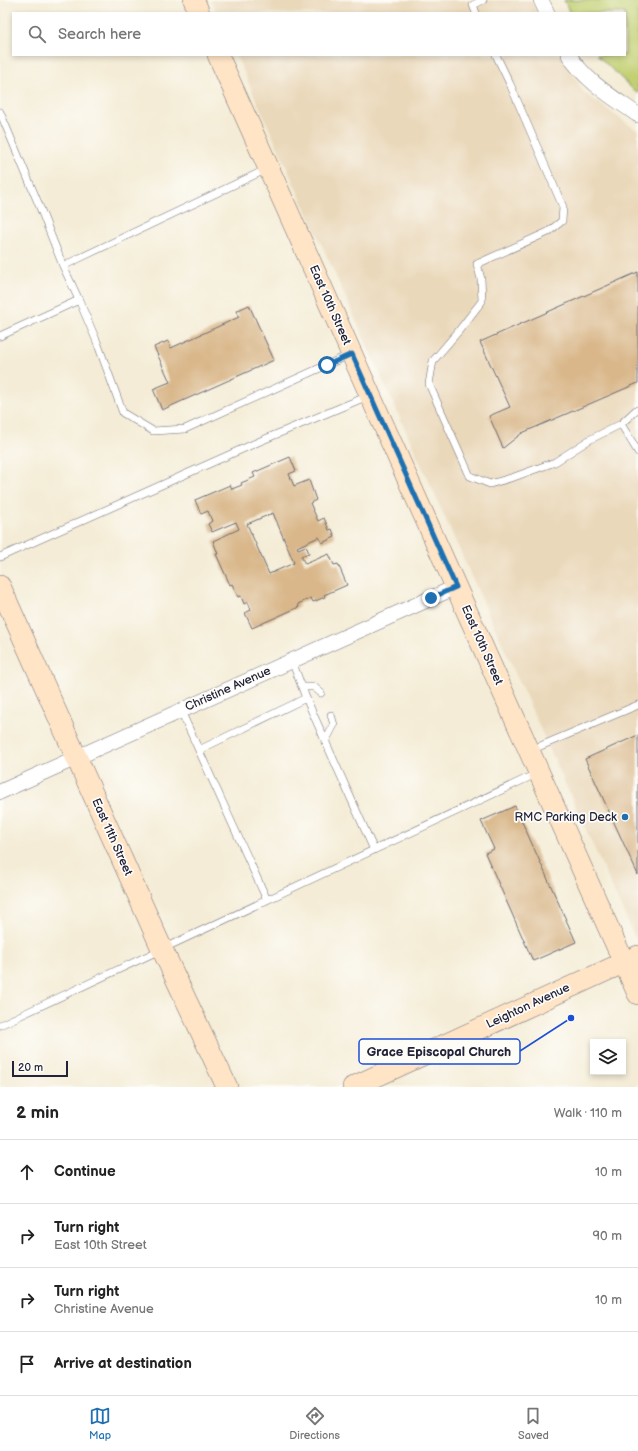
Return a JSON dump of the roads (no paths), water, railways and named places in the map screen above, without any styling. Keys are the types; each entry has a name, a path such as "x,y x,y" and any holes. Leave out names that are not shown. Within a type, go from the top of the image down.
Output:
{"street":[{"path":"194,0 199,12"},
{"path":"542,0 547,12"},
{"name":"East 10th Street","path":"218,56 539,772 631,959 638,994"},
{"path":"570,56 601,90 638,115"},
{"name":"East 11th Street","path":"0,586 162,949 227,1087"},
{"name":"Christine Avenue","path":"0,792 456,587"},
{"name":"Leighton Avenue","path":"353,1087 631,959"}],"lane":[{"path":"476,12 473,4 483,0"},
{"path":"496,56 563,207 562,221 548,232 477,264 481,279 482,301 457,334 433,361 429,384 470,476 490,484 555,462 589,440 622,424 636,410 638,410"},
{"path":"0,112 40,205 63,266 97,342 123,413 153,431 186,428 352,354"},
{"path":"63,266 269,168"},
{"path":"0,336 79,300"},
{"path":"0,557 258,442 371,396"},
{"path":"622,424 638,452"},
{"path":"292,661 325,742 374,850"},
{"path":"302,687 314,687 321,693"},
{"path":"199,750 306,698"},
{"path":"529,750 638,705"},
{"path":"181,711 267,900"},
{"path":"325,742 334,725 331,715"},
{"path":"0,1025 539,772"}],"place":[{"name":"RMC Parking Deck","path":"625,817"},
{"name":"Grace Episcopal Church","path":"571,1018"}]}
